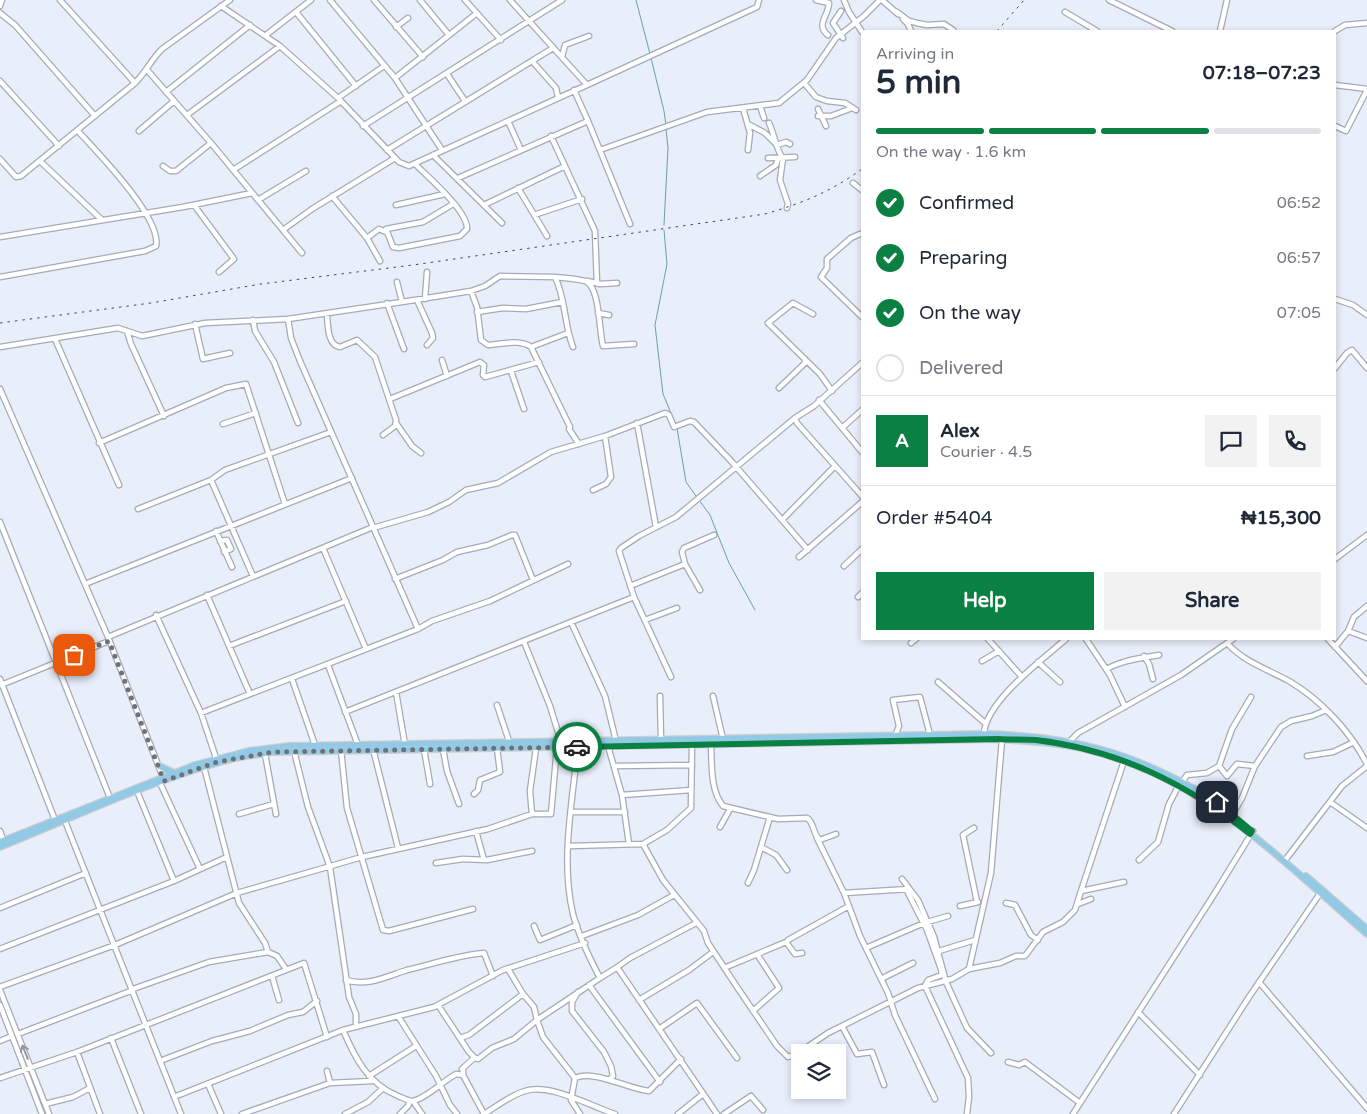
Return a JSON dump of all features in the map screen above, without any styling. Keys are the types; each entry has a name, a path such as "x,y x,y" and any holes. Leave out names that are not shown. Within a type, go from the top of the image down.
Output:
{"main road":[{"path":"2,844 65,821 162,780 175,772 216,758 249,751 316,745 559,745 616,741 984,734 1034,736 1110,751 1144,763 1217,802 1367,929"},
{"path":"578,744 608,746 1002,739 1067,743 1124,761 1181,783 1252,832 1286,859 1367,934"},
{"path":"2,844 110,798 162,780 241,757 294,751 536,748 559,745"},
{"path":"159,766 175,772"}],"street":[{"path":"0,6 2,0"},
{"path":"60,0 135,84"},
{"path":"0,158 16,177 40,161 135,84 148,71 153,58 162,49 221,3 230,0"},
{"path":"266,35 311,0"},
{"path":"330,0 395,78 442,150"},
{"path":"374,0 396,28 423,57"},
{"path":"420,0 449,35"},
{"path":"465,0 501,40"},
{"path":"510,0 587,85"},
{"path":"363,126 407,96 448,74 562,0"},
{"path":"221,3 280,46 339,99 363,126 405,166 415,164 757,7 759,0"},
{"path":"816,0 829,3 822,23 823,30 828,35"},
{"path":"844,0 861,30"},
{"path":"600,150 707,112 779,103 804,82 818,66 828,50 881,0 909,21 927,25 944,24 953,30"},
{"path":"1109,0 1117,2 1170,30"},
{"path":"1220,30 1227,0"},
{"path":"841,11 833,23 842,36"},
{"path":"296,12 356,86"},
{"path":"897,12 908,24 911,30"},
{"path":"1065,12 1095,30"},
{"path":"0,13 15,26 95,116"},
{"path":"395,78 476,13"},
{"path":"396,28 408,18"},
{"path":"1336,30 1346,25 1367,23"},
{"path":"166,92 250,25"},
{"path":"562,57 565,45 589,36"},
{"path":"187,115 280,46"},
{"path":"387,150 553,48"},
{"path":"532,60 556,88 558,97"},
{"path":"233,170 339,99 384,66"},
{"path":"148,71 302,253"},
{"path":"448,74 465,101"},
{"path":"0,81 59,146"},
{"path":"804,82 816,97 845,103 854,109 832,116 820,116"},
{"path":"1336,85 1367,89 1346,131 1336,126"},
{"path":"574,90 630,224"},
{"path":"139,131 174,101"},
{"path":"760,106 764,118"},
{"path":"743,108 751,139 748,150"},
{"path":"818,110 826,126"},
{"path":"508,120 521,150"},
{"path":"458,178 588,121"},
{"path":"769,123 780,158 780,180 788,204 787,208"},
{"path":"748,124 765,133 777,145"},
{"path":"0,277 152,249 157,241 145,213 134,194 78,131"},
{"path":"551,136 582,199 595,231 597,283"},
{"path":"164,166 170,171 176,171 210,142"},
{"path":"777,145 786,142 790,144"},
{"path":"433,155 502,223"},
{"path":"768,158 795,157"},
{"path":"283,230 332,196 395,158"},
{"path":"760,176 776,165 780,158"},
{"path":"40,161 102,220"},
{"path":"368,238 379,229 386,232 392,246 396,248 460,236 467,231 468,226 454,204 415,164"},
{"path":"484,204 565,166"},
{"path":"258,200 306,171"},
{"path":"853,183 861,189"},
{"path":"518,188 546,236"},
{"path":"0,237 194,205 252,193"},
{"path":"396,205 445,194"},
{"path":"332,196 368,238 380,261"},
{"path":"534,215 582,199"},
{"path":"386,232 386,229 428,220 454,204"},
{"path":"194,205 234,258 219,272"},
{"path":"860,234 851,238 827,259 827,268 821,277 861,316"},
{"path":"425,299 427,272"},
{"path":"0,347 118,328 142,336 195,324 224,320 288,319 326,314 471,291 485,286 500,276 555,277 597,283 617,283"},
{"path":"555,277 573,347"},
{"path":"585,281 593,289 603,346 634,344"},
{"path":"397,282 402,302"},
{"path":"471,291 477,312 479,334 485,344 528,344 531,347 552,392 560,403 570,427 569,429 579,444"},
{"path":"1336,299 1353,305 1367,315"},
{"path":"417,300 432,333 433,338 427,345"},
{"path":"477,312 503,308 526,309 562,302"},
{"path":"386,303 404,348"},
{"path":"813,314 793,303 768,323 825,379 832,391"},
{"path":"598,312 609,315"},
{"path":"326,314 331,341 334,345 340,347 357,340 374,354 390,399 396,423 412,446 421,453"},
{"path":"288,319 293,343 321,403 331,432 418,629"},
{"path":"253,320 255,331 274,362 298,422"},
{"path":"195,324 202,359 230,353"},
{"path":"128,331 131,344 164,416"},
{"path":"531,347 568,333"},
{"path":"55,339 119,485"},
{"path":"1336,367 1352,350 1367,368"},
{"path":"779,388 805,364 805,359"},
{"path":"442,360 448,376"},
{"path":"390,399 482,362 485,378 539,362"},
{"path":"671,677 634,597 620,550 656,527 676,517 795,418 814,406 861,364"},
{"path":"510,371 524,409"},
{"path":"99,443 226,388 244,384 248,386 285,504"},
{"path":"0,389 108,639 159,766 162,780 200,870"},
{"path":"819,400 861,451"},
{"path":"842,428 861,411"},
{"path":"223,424 256,413"},
{"path":"56,820 1,683 56,662 156,615 252,576 373,528 428,512 449,502 466,490 498,483 551,452 605,436 668,413 677,427 694,422 737,468 808,550"},
{"path":"795,418 796,423 861,495"},
{"path":"383,435 396,423"},
{"path":"637,423 656,527"},
{"path":"138,509 212,480 225,470 331,432"},
{"path":"594,490 608,482 611,474 605,436"},
{"path":"782,520 836,466"},
{"path":"85,584 352,478"},
{"path":"212,480 252,576"},
{"path":"799,557 861,503"},
{"path":"0,522 110,798"},
{"path":"216,532 232,567"},
{"path":"395,579 443,560 457,552 488,545 515,535 533,580"},
{"path":"700,590 685,564 682,552 684,548 714,535"},
{"path":"1336,558 1367,535"},
{"path":"220,541 227,540 229,542 231,549 224,552"},
{"path":"323,548 366,649"},
{"path":"844,566 861,550"},
{"path":"202,713 418,629 432,621 490,601 568,564"},
{"path":"630,586 685,564"},
{"path":"858,597 861,593"},
{"path":"207,595 250,694"},
{"path":"345,712 634,597"},
{"path":"229,646 346,600"},
{"path":"1335,647 1348,632 1354,617 1367,606"},
{"path":"645,620 677,608"},
{"path":"156,615 202,713 216,758"},
{"path":"571,622 605,696 616,741"},
{"path":"1348,632 1367,638"},
{"path":"911,643 915,640"},
{"path":"989,640 1022,677"},
{"path":"993,644 997,640"},
{"path":"984,734 985,723 1022,677 1065,640"},
{"path":"1087,640 1106,669 1125,706"},
{"path":"1222,640 1248,660 1290,682 1326,710 1354,742 1367,765 1342,786 1286,859"},
{"path":"1067,743 1089,726 1181,675 1232,640"},
{"path":"1329,640 1367,681"},
{"path":"49,1114 0,988 116,945 237,893 362,857 476,832 532,814 552,812 559,745 550,706 524,642"},
{"path":"982,661 999,651"},
{"path":"1106,669 1119,662 1144,656 1159,655"},
{"path":"1144,656 1149,664 1152,679"},
{"path":"1038,662 1060,682"},
{"path":"328,665 358,745"},
{"path":"292,679 316,745"},
{"path":"938,682 985,723"},
{"path":"396,692 405,745"},
{"path":"660,696 661,741"},
{"path":"713,696 723,739"},
{"path":"895,736 899,726 893,700 920,697 929,731"},
{"path":"1139,860 1158,842 1169,804 1187,775 1207,773 1219,766 1232,729 1251,697"},
{"path":"496,705 510,744"},
{"path":"1232,814 1242,798 1255,766 1281,727 1291,720 1312,716 1326,710"},
{"path":"969,969 993,852 996,787 1002,739"},
{"path":"1307,756 1333,752 1354,742"},
{"path":"578,744 571,812 568,877 573,913 600,978"},
{"path":"711,744 713,777 717,797 723,806 770,817 785,819 807,818 812,824 844,893 889,1002 934,1099"},
{"path":"569,846 643,844 661,834 690,811 692,745"},
{"path":"608,746 622,795 629,844"},
{"path":"474,794 478,790 480,780 500,772 497,748"},
{"path":"532,814 530,791 536,748"},
{"path":"373,749 398,848"},
{"path":"443,749 447,771 459,804"},
{"path":"341,750 347,808 380,923 385,932 473,909"},
{"path":"424,750 430,784"},
{"path":"294,751 308,807 330,867 348,997 356,1014 356,1027"},
{"path":"265,754 276,814"},
{"path":"643,844 654,866 674,895 704,931 713,952 786,1056 797,1054 817,1039 925,986 946,981 969,969 1000,963 1016,956 1025,956 1043,932 1067,918 1078,904 1080,891 1124,761"},
{"path":"1219,766 1227,776 1238,764 1255,766"},
{"path":"615,766 692,765"},
{"path":"204,767 237,893 246,916 265,943 268,952"},
{"path":"622,795 691,790"},
{"path":"137,791 174,881"},
{"path":"1330,802 1367,828"},
{"path":"239,814 274,804"},
{"path":"720,827 730,809"},
{"path":"571,812 625,812"},
{"path":"748,883 770,817"},
{"path":"65,821 116,945 181,1114"},
{"path":"974,828 963,835 977,902"},
{"path":"0,831 2,844"},
{"path":"476,832 484,860"},
{"path":"1073,1114 1252,832"},
{"path":"817,838 821,840 836,834"},
{"path":"761,847 776,855 787,870"},
{"path":"436,863 463,859 484,860 532,851"},
{"path":"0,948 174,881 227,857"},
{"path":"0,908 86,873"},
{"path":"902,879 939,951 946,981 966,1028 991,1054"},
{"path":"1080,891 1124,882"},
{"path":"844,893 908,889"},
{"path":"1174,1114 1259,982 1321,892"},
{"path":"582,936 638,916 674,895"},
{"path":"1078,904 1091,899"},
{"path":"960,906 977,902 984,903"},
{"path":"1006,903 1015,905 1031,935 1038,940"},
{"path":"788,940 849,906"},
{"path":"866,948 925,922 948,916"},
{"path":"925,922 942,975 928,980 925,986"},
{"path":"400,1114 411,1100 456,1074 474,1058 480,1058 492,1048 514,1039 537,1020 630,958 696,923"},
{"path":"534,926 540,940 577,925"},
{"path":"939,951 975,940"},
{"path":"724,968 786,942 794,954 802,953"},
{"path":"174,1098 343,1030 438,1005 508,969 585,943"},
{"path":"18,1034 209,962 268,952 277,956 286,969"},
{"path":"639,1000 689,970 713,952"},
{"path":"346,980 353,982 376,981 408,970 481,953 487,955 493,976"},
{"path":"753,1011 779,988 756,954"},
{"path":"0,1078 76,1052 286,969 306,963 317,1001 316,1006 326,1037"},
{"path":"881,979 913,963"},
{"path":"616,968 681,1059 717,1114"},
{"path":"508,969 523,994 534,1007 543,1037 575,1078 573,1096 580,1114"},
{"path":"272,976 278,1000"},
{"path":"347,986 353,982"},
{"path":"1259,982 1367,1108"},
{"path":"589,985 660,1082"},
{"path":"925,986 968,1078 970,1097 967,1114"},
{"path":"579,991 571,1005 572,1011 604,1052 612,1069 613,1078 609,1080"},
{"path":"460,1038 469,1035 523,994"},
{"path":"659,1029 697,1003 737,1058"},
{"path":"0,1005 42,1114"},
{"path":"438,1005 474,1058"},
{"path":"160,1061 212,1041 250,1031 288,1015 303,1012 316,1006"},
{"path":"1138,1012 1200,1075"},
{"path":"398,1016 440,1083 450,1105 458,1114"},
{"path":"842,1026 857,1054 872,1052 884,1085"},
{"path":"343,1030 354,1054 371,1078 382,1089 411,1100 422,1114"},
{"path":"0,1041 12,1036"},
{"path":"111,1038 141,1114"},
{"path":"242,1114 330,1083 371,1078 416,1046"},
{"path":"76,1052 100,1114"},
{"path":"575,1078 584,1075 648,1091 660,1082 681,1059"},
{"path":"1008,1062 1019,1065 1025,1062 1080,1103"},
{"path":"463,1068 463,1075 484,1114 523,1091 534,1089 573,1096 614,1114"},
{"path":"327,1071 330,1083"},
{"path":"456,1074 463,1075"},
{"path":"208,1084 220,1114"},
{"path":"45,1104 74,1097 90,1088"},
{"path":"345,1114 368,1102 382,1089"},
{"path":"678,1114 703,1094"},
{"path":"724,1114 751,1096 763,1110"}],"waterway":[{"path":"636,0 650,54"},
{"path":"651,58 666,125"},
{"path":"664,225 668,148 666,129"},
{"path":"664,230 667,264 655,325 663,394 676,425"},
{"path":"677,428 686,482 696,496"},
{"path":"699,500 710,515 729,563 755,610"}],"railway":[{"path":"998,30 1024,0"},
{"path":"0,323 151,303 261,284 413,265 765,214 816,196 861,170"}],"way so far":[{"path":"74,655 109,641 164,781 217,762 273,752 577,747"}],"route":[{"path":"577,747 998,739 1034,740 1077,747 1110,756 1167,778 1215,806 1250,834 1252,831 1217,802"}]}
